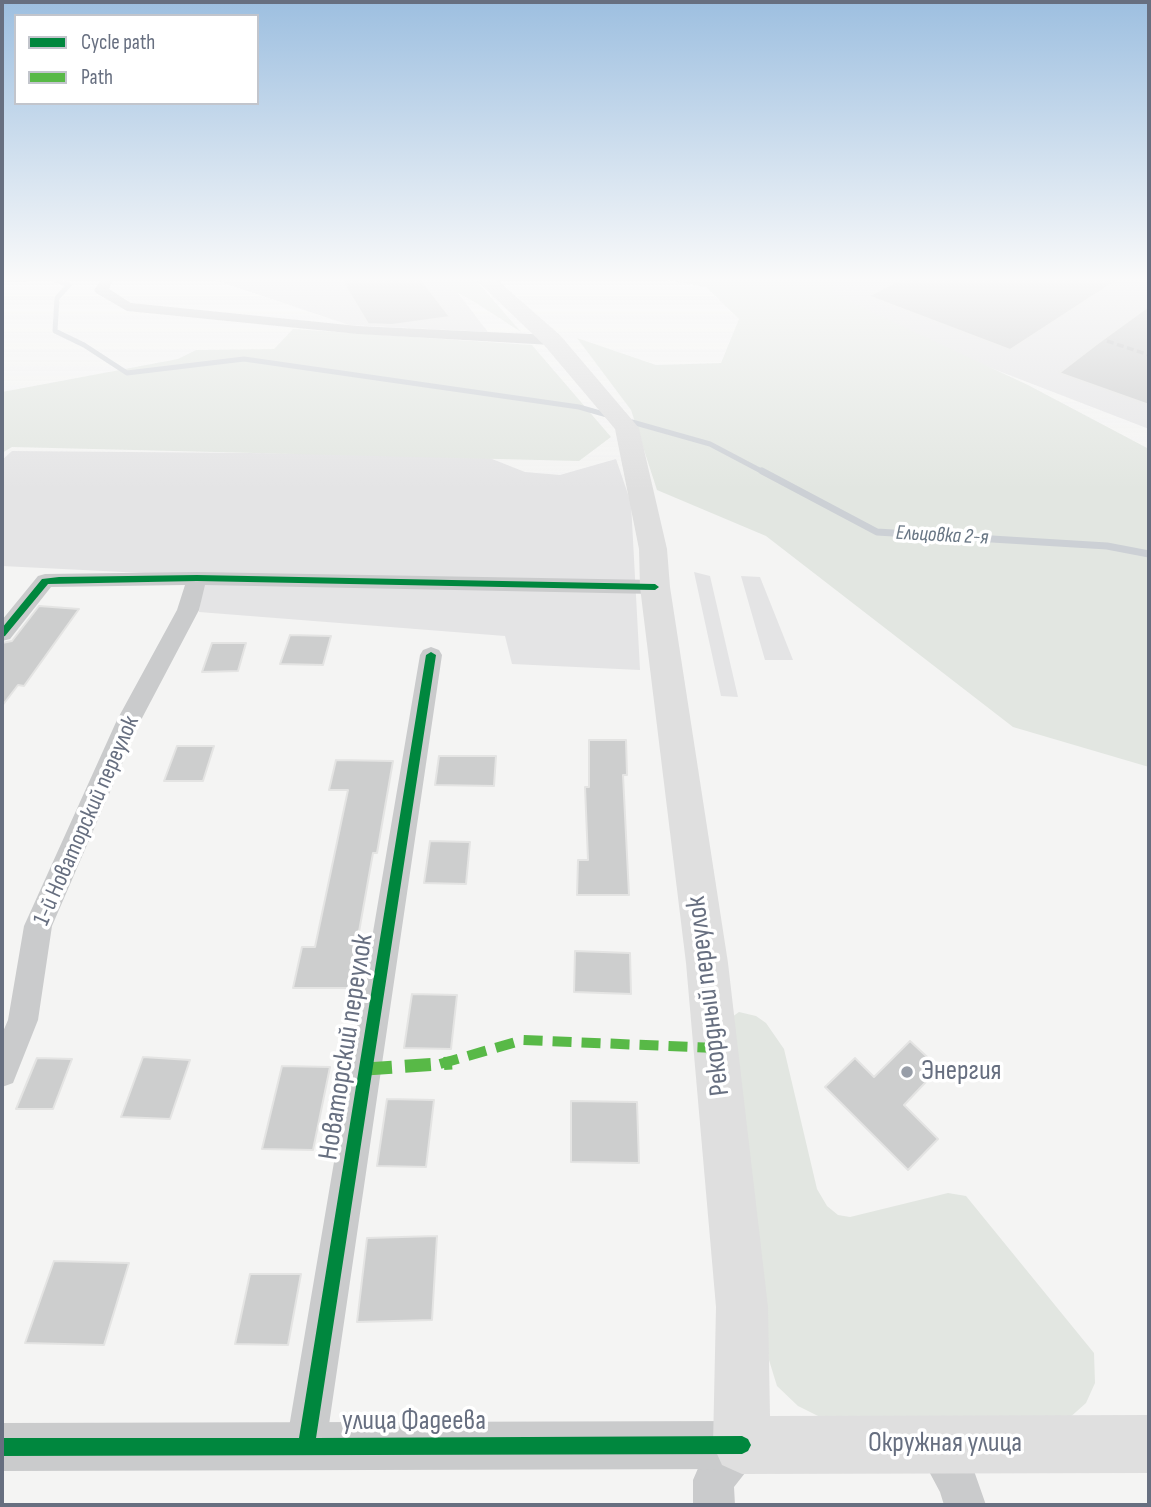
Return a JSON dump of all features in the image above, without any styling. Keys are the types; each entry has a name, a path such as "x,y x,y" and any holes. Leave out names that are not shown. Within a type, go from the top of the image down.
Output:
{"main road":[{"name":"Рекордный переулок","path":"560,349 627,428 654,568 717,1048 742,1307 741,1445"},
{"name":"Окружная улица","path":"741,1445 1149,1444"}],"street":[{"path":"2,634 45,581 654,568"},
{"name":"1-й Новаторский переулок","path":"2,1072 23,1020 38,926 129,720 188,610 197,578"},
{"name":"Новаторский переулок","path":"306,1445 431,656"},
{"path":"933,1443 958,1483 965,1505"},
{"path":"715,1505 713,1479 741,1445"},
{"name":"улица Фадеева","path":"2,1447 741,1445"}],"shaded area":[{"path":"536,349 611,437 579,461 12,447 2,453 2,392 178,359 196,350"},
{"path":"585,349 610,349 656,365 721,363 727,349 952,349 1028,385 1149,449 1149,767 1013,727 766,536 657,490 631,410"},
{"path":"942,349 1149,349 1149,429"},
{"path":"12,451 482,455 525,472 560,475 616,459 631,503 640,670 512,664 505,636 199,612 204,576 2,566 2,460"},
{"path":"694,572 710,576 738,697 721,696"},
{"path":"741,576 760,577 793,660 765,660"},
{"path":"739,1012 756,1016 766,1023 784,1049 817,1189 827,1206 838,1215 850,1217 948,1193 966,1196 1094,1353 1095,1383 1086,1403 1067,1420 818,1416 798,1406 777,1386 769,1360 725,1022"}],"building":[{"path":"1090,349 1149,349 1149,405 1059,373"},
{"path":"39,606 79,609 24,686 18,685 2,706 2,643 12,641"},
{"path":"290,635 331,636 323,665 280,664"},
{"path":"212,643 246,643 238,671 202,672"},
{"path":"589,740 626,740 627,775 623,775 629,895 577,895 578,860 588,860 585,787 589,787"},
{"path":"177,746 214,746 203,781 164,781"},
{"path":"439,756 496,756 494,786 435,785"},
{"path":"336,760 393,761 377,853 373,853 349,988 293,988 302,947 315,947 348,790 329,790"},
{"path":"430,841 470,842 466,884 424,883"},
{"path":"575,951 630,953 631,994 574,992"},
{"path":"412,994 457,995 451,1049 404,1048"},
{"path":"910,1041 939,1068 904,1105 938,1139 908,1170 825,1087 855,1058 874,1077"},
{"path":"143,1057 190,1060 170,1119 121,1117"},
{"path":"37,1058 72,1059 53,1109 16,1109"},
{"path":"282,1066 330,1067 313,1150 262,1149"},
{"path":"387,1099 434,1100 426,1167 377,1166"},
{"path":"571,1101 637,1102 639,1163 571,1162"},
{"path":"437,1236 432,1320 357,1322 367,1238"},
{"path":"54,1261 129,1263 104,1345 25,1343"},
{"path":"250,1274 301,1274 288,1345 235,1344"}],"waterway":[{"name":"Ельцовка 2-я","path":"91,349 127,373 244,359 579,407 607,415"},
{"name":"Ельцовка 2-я","path":"632,422 710,444 765,473"},
{"name":"Ельцовка 2-я","path":"762,471 877,532 1107,546 1149,554"}],"railway":[{"path":"1132,349 1149,355"}],"marked path":[{"path":"366,1069 448,1064 523,1040 717,1048"}],"cycle path":[{"path":"2,634 45,581 197,578 655,587"},
{"path":"306,1445 431,655"},
{"path":"2,1447 742,1445"}],"place":[{"name":"Энергия","path":"907,1072"}]}
